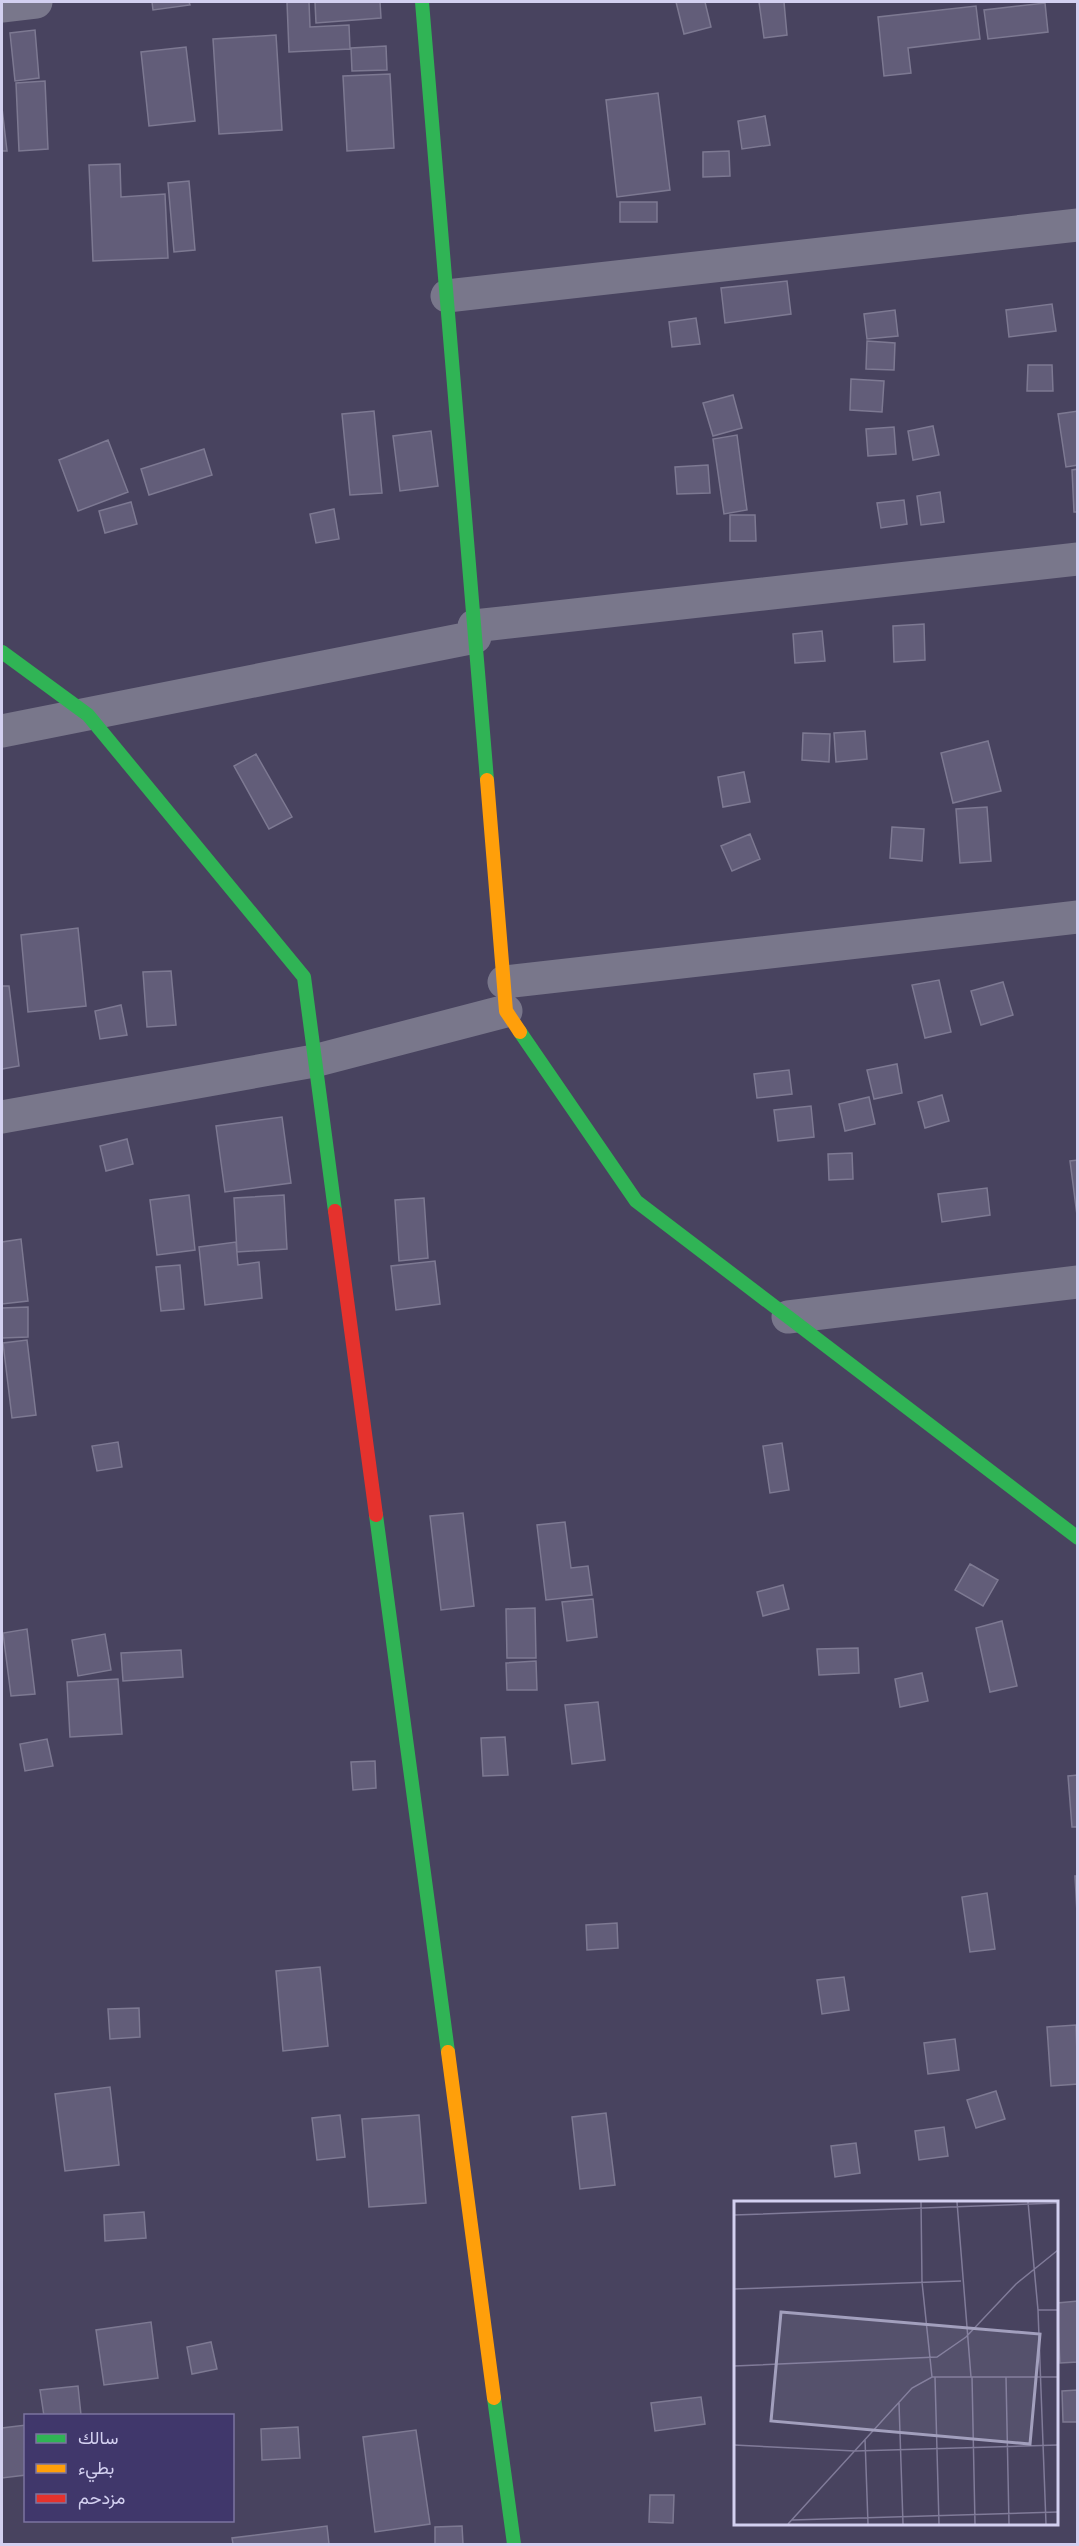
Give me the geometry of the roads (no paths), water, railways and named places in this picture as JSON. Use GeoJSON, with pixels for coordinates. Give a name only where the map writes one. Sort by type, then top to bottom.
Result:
{"type":"FeatureCollection","features":[{"type":"Feature","properties":{"kind":"street"},"geometry":{"type":"LineString","coordinates":[[2,6],[36,2]]}},
{"type":"Feature","properties":{"kind":"street"},"geometry":{"type":"LineString","coordinates":[[422,2],[505,996],[636,1201],[1077,1538]]}},
{"type":"Feature","properties":{"kind":"street"},"geometry":{"type":"LineString","coordinates":[[447,296],[1077,225]]}},
{"type":"Feature","properties":{"kind":"street"},"geometry":{"type":"LineString","coordinates":[[2,731],[88,715],[475,632],[1077,559]]}},
{"type":"Feature","properties":{"kind":"street"},"geometry":{"type":"LineString","coordinates":[[2,652],[88,715],[304,977],[514,2544]]}},
{"type":"Feature","properties":{"kind":"street"},"geometry":{"type":"LineString","coordinates":[[2,1117],[314,1061],[505,996],[1077,917]]}},
{"type":"Feature","properties":{"kind":"street"},"geometry":{"type":"LineString","coordinates":[[788,1317],[1077,1282]]}}]}
